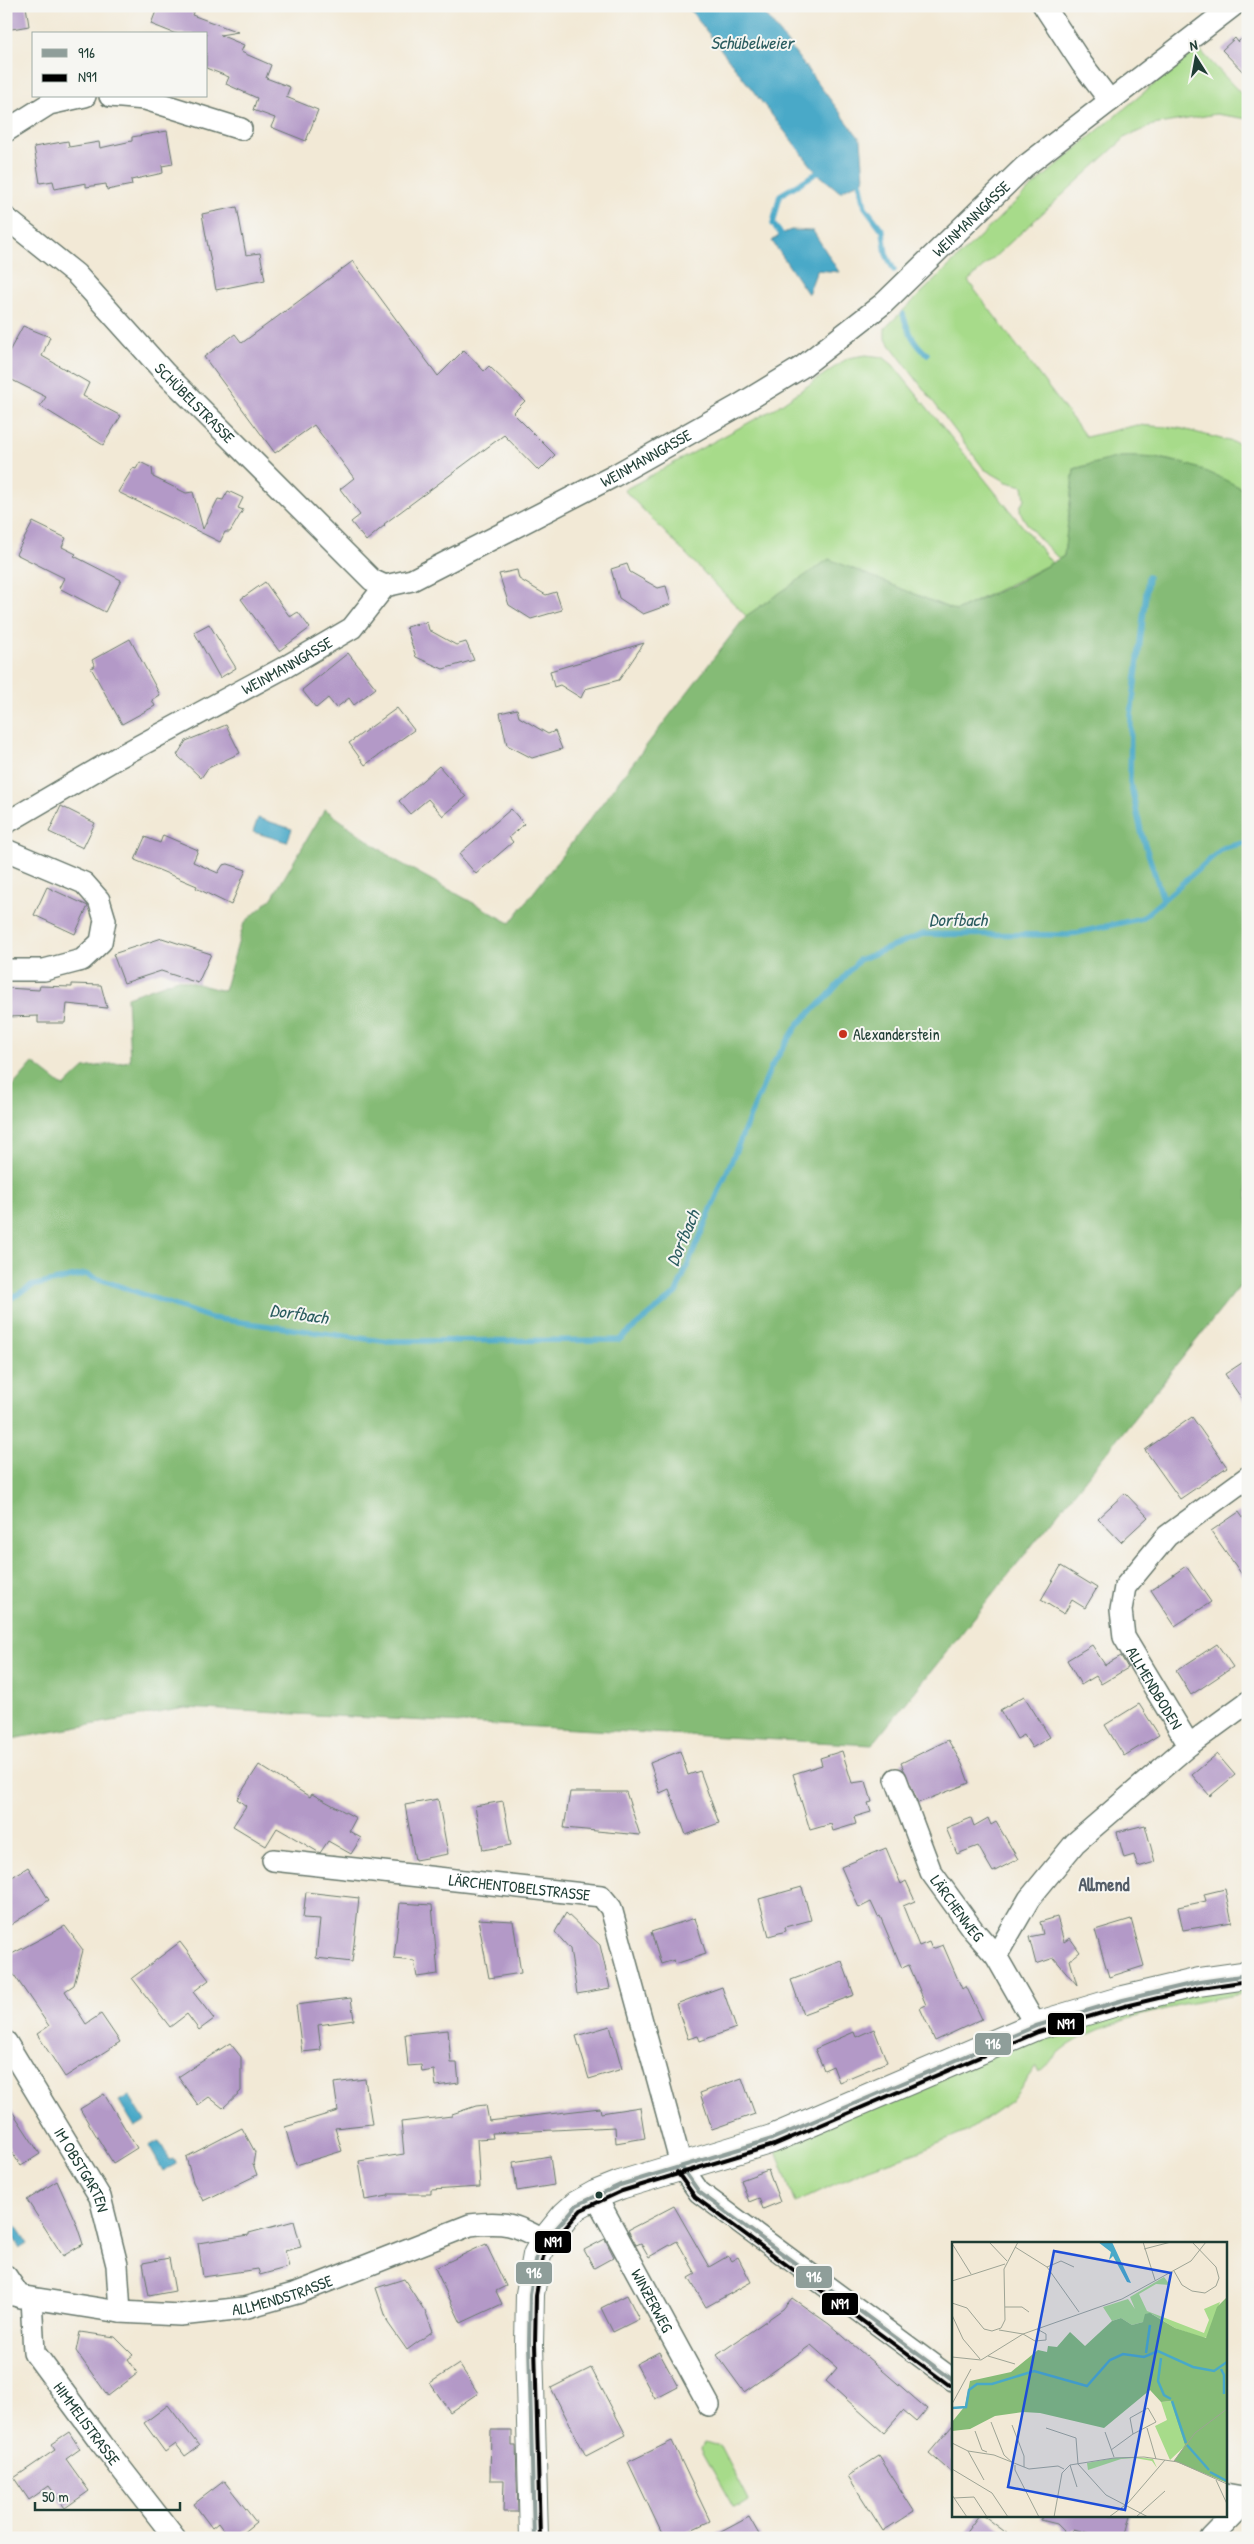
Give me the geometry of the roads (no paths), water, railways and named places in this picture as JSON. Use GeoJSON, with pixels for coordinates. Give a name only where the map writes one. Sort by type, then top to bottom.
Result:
{"type":"FeatureCollection","features":[{"type":"Feature","properties":{"kind":"street"},"geometry":{"type":"LineString","coordinates":[[1044,6],[1082,64],[1110,101]]}},
{"type":"Feature","properties":{"kind":"street","name":"WEINMANNGASSE"},"geometry":{"type":"LineString","coordinates":[[6,823],[117,758],[288,666],[352,628],[385,586],[412,580],[612,477],[738,406],[802,367],[884,303],[1024,167],[1233,6]]}},
{"type":"Feature","properties":{"kind":"street"},"geometry":{"type":"LineString","coordinates":[[6,131],[49,104],[76,98]]}},
{"type":"Feature","properties":{"kind":"street"},"geometry":{"type":"LineString","coordinates":[[145,98],[241,129]]}},
{"type":"Feature","properties":{"kind":"street","name":"SCHÜBELSTRASSE"},"geometry":{"type":"LineString","coordinates":[[6,218],[76,274],[165,373],[372,580],[385,586]]}},
{"type":"Feature","properties":{"kind":"street"},"geometry":{"type":"LineString","coordinates":[[6,850],[84,884],[99,900],[105,920],[101,942],[82,960],[44,970],[6,970]]}},
{"type":"Feature","properties":{"kind":"street","name":"ALLMENDBODEN"},"geometry":{"type":"LineString","coordinates":[[1189,1745],[1124,1637],[1121,1610],[1125,1587],[1167,1536],[1248,1477]]}},
{"type":"Feature","properties":{"kind":"street","name":"ALLMENDBODEN"},"geometry":{"type":"LineString","coordinates":[[996,1956],[1028,1899],[1075,1843],[1189,1745],[1248,1702]]}},
{"type":"Feature","properties":{"kind":"street","name":"LÄRCHENWEG"},"geometry":{"type":"LineString","coordinates":[[896,1779],[931,1872],[973,1930],[996,1956],[1036,2026]]}},
{"type":"Feature","properties":{"kind":"street","name":"LÄRCHENTOBELSTRASSE"},"geometry":{"type":"LineString","coordinates":[[273,1860],[601,1896],[611,1908],[682,2168]]}},
{"type":"Feature","properties":{"kind":"street"},"geometry":{"type":"LineString","coordinates":[[534,2538],[529,2344],[530,2294],[537,2255],[545,2241],[566,2215],[595,2195],[772,2139],[1036,2026],[1123,2000],[1199,1982],[1248,1974]]}},
{"type":"Feature","properties":{"kind":"street","name":"IM OBSTGARTEN"},"geometry":{"type":"LineString","coordinates":[[6,2042],[100,2197],[117,2265],[120,2312]]}},
{"type":"Feature","properties":{"kind":"street"},"geometry":{"type":"LineString","coordinates":[[682,2168],[699,2192],[952,2379]]}},
{"type":"Feature","properties":{"kind":"street","name":"WINZERWEG"},"geometry":{"type":"LineString","coordinates":[[595,2195],[709,2405]]}},
{"type":"Feature","properties":{"kind":"street","name":"ALLMENDSTRASSE"},"geometry":{"type":"LineString","coordinates":[[19,2297],[120,2312],[180,2315],[244,2308],[297,2293],[470,2225],[496,2222],[518,2226],[545,2241]]}},
{"type":"Feature","properties":{"kind":"street"},"geometry":{"type":"LineString","coordinates":[[6,2276],[19,2297]]}},
{"type":"Feature","properties":{"kind":"street","name":"HIMMELISTRASSE"},"geometry":{"type":"LineString","coordinates":[[19,2297],[34,2352],[175,2538]]}},
{"type":"Feature","properties":{"kind":"street"},"geometry":{"type":"LineString","coordinates":[[1226,2495],[1248,2500]]}},
{"type":"Feature","properties":{"kind":"street"},"geometry":{"type":"LineString","coordinates":[[1211,2538],[1248,2500]]}},
{"type":"Feature","properties":{"kind":"water","name":"Schübelweier"},"geometry":{"type":"Polygon","coordinates":[[[687,6],[759,6],[861,140],[864,179],[840,192],[817,173],[687,6]]]}},
{"type":"Feature","properties":{"kind":"water"},"geometry":{"type":"Polygon","coordinates":[[[791,230],[813,231],[839,272],[817,270],[808,294],[772,241],[781,234],[791,230]]]}},
{"type":"Feature","properties":{"kind":"water"},"geometry":{"type":"Polygon","coordinates":[[[258,818],[292,829],[287,842],[253,832],[258,818]]]}},
{"type":"Feature","properties":{"kind":"water"},"geometry":{"type":"Polygon","coordinates":[[[129,2095],[145,2121],[135,2127],[119,2101],[129,2095]]]}},
{"type":"Feature","properties":{"kind":"water"},"geometry":{"type":"Polygon","coordinates":[[[159,2141],[170,2160],[173,2159],[176,2164],[163,2171],[149,2146],[159,2141]]]}},
{"type":"Feature","properties":{"kind":"water"},"geometry":{"type":"Polygon","coordinates":[[[10,2217],[28,2244],[20,2248],[6,2226],[6,2219],[10,2217]]]}},
{"type":"Feature","properties":{"kind":"waterway"},"geometry":{"type":"LineString","coordinates":[[781,234],[773,224],[780,195],[817,173]]}},
{"type":"Feature","properties":{"kind":"waterway"},"geometry":{"type":"LineString","coordinates":[[860,181],[865,207],[883,231],[886,254],[894,270]]}},
{"type":"Feature","properties":{"kind":"waterway"},"geometry":{"type":"LineString","coordinates":[[903,314],[912,336],[927,354]]}},
{"type":"Feature","properties":{"kind":"waterway"},"geometry":{"type":"LineString","coordinates":[[1148,577],[1131,716],[1130,782],[1142,835],[1163,899]]}},
{"type":"Feature","properties":{"kind":"waterway","name":"Dorfbach"},"geometry":{"type":"LineString","coordinates":[[6,1301],[32,1286],[85,1274],[211,1318],[382,1341],[619,1340],[676,1293],[771,1067],[799,1023],[827,997],[859,960],[923,934],[1068,935],[1142,918],[1223,848],[1248,842]]}},
{"type":"Feature","properties":{"kind":"place","name":"Alexanderstein"},"geometry":{"type":"Point","coordinates":[843,1034]}},
{"type":"Feature","properties":{"kind":"district","name":"Allmend"},"geometry":{"type":"Point","coordinates":[1104,1885]}}]}
